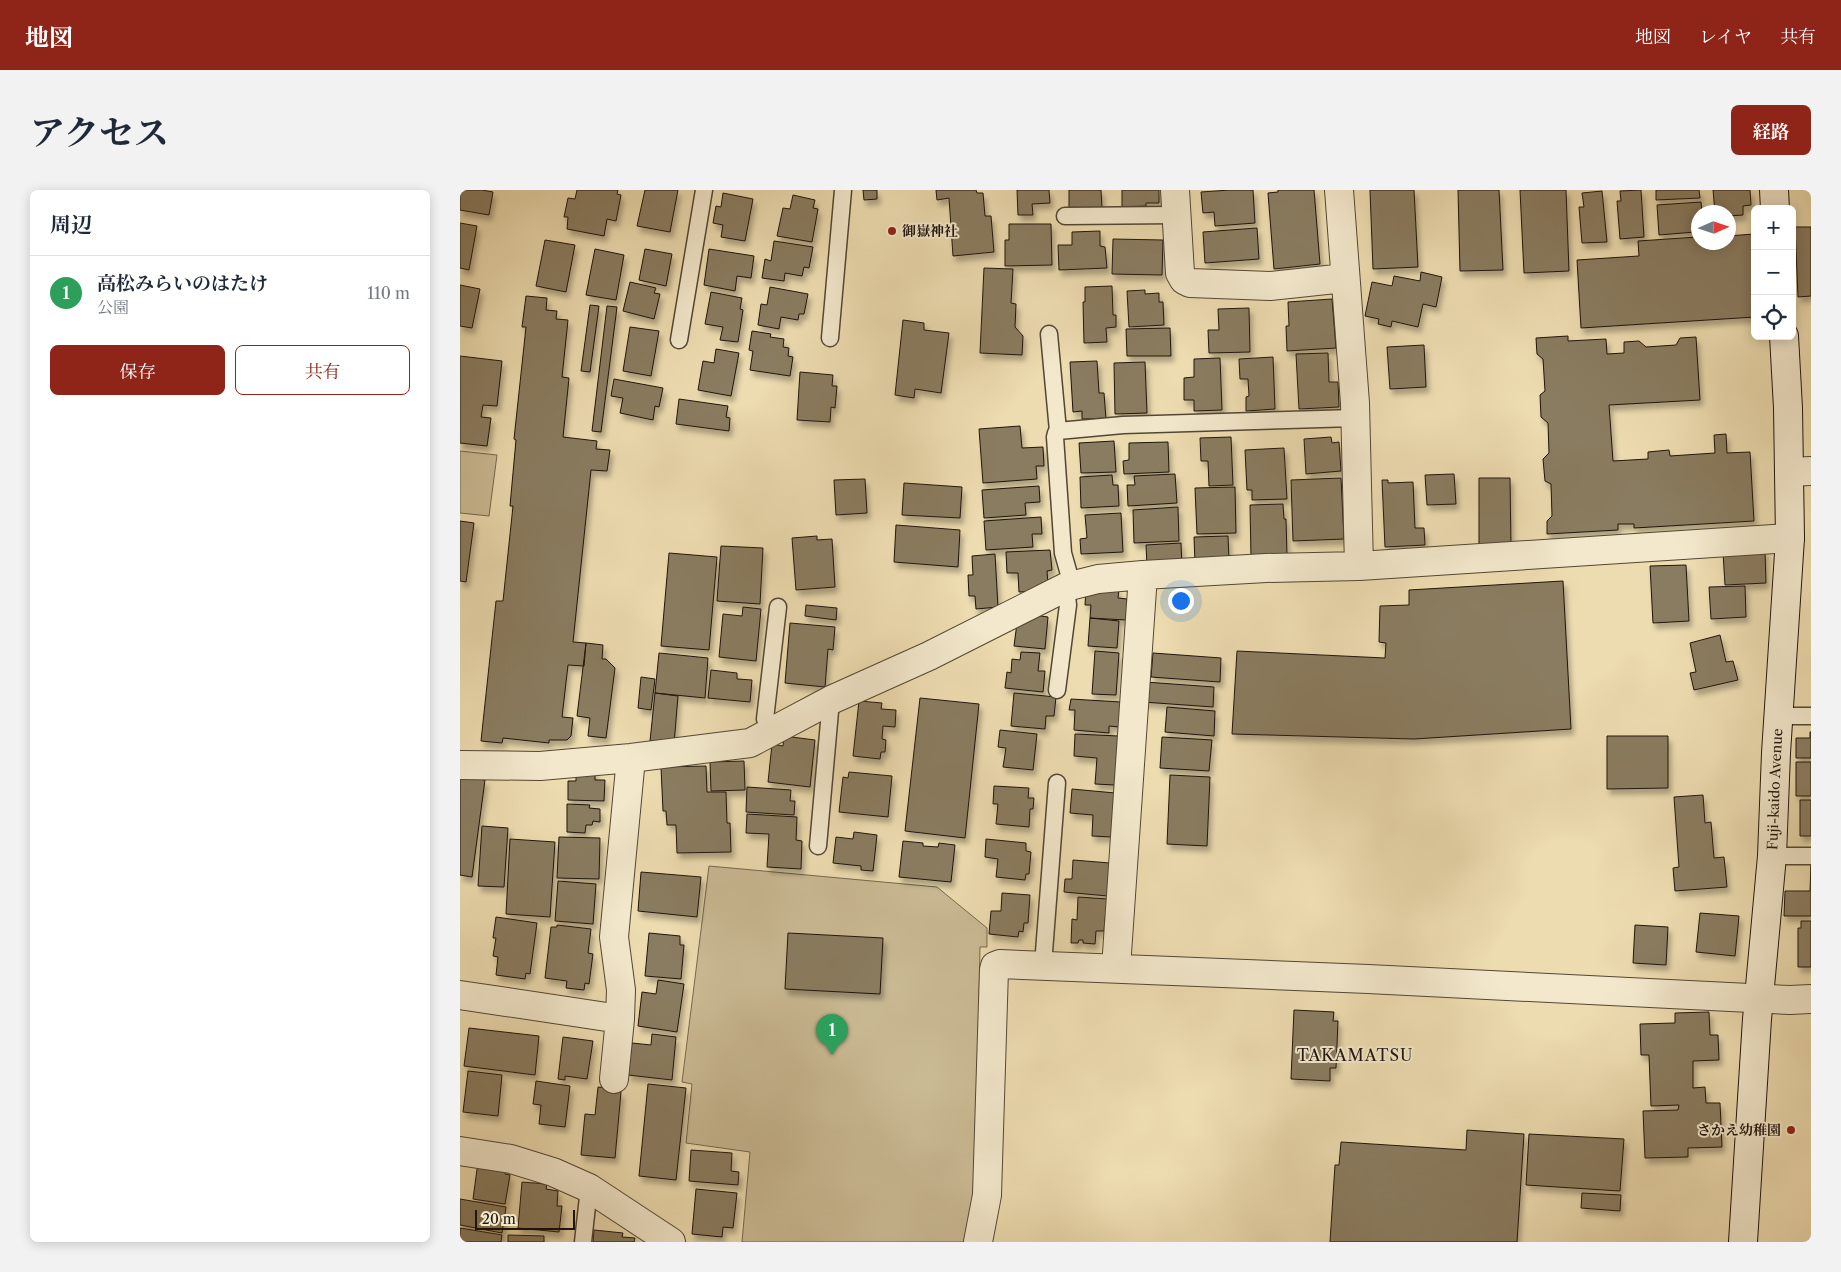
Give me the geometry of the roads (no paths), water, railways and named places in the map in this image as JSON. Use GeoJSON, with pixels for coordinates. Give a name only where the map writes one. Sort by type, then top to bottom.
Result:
{"type":"FeatureCollection","features":[{"type":"Feature","properties":{"kind":"street"},"geometry":{"type":"LineString","coordinates":[[1339,190],[1355,418],[1359,566]]}},
{"type":"Feature","properties":{"kind":"street"},"geometry":{"type":"LineString","coordinates":[[1774,190],[1775,205]]}},
{"type":"Feature","properties":{"kind":"street"},"geometry":{"type":"LineString","coordinates":[[1176,202],[1180,273],[1184,280],[1190,283],[1270,286],[1345,278]]}},
{"type":"Feature","properties":{"kind":"street","name":"Fuji-kaido Avenue"},"geometry":{"type":"LineString","coordinates":[[1743,1242],[1758,998],[1772,856],[1790,538],[1800,472],[1784,340]]}},
{"type":"Feature","properties":{"kind":"street"},"geometry":{"type":"LineString","coordinates":[[460,765],[540,766],[631,758],[750,743],[831,700],[929,656],[1069,586],[1098,579],[1143,575],[1359,566],[1790,538]]}},
{"type":"Feature","properties":{"kind":"street"},"geometry":{"type":"LineString","coordinates":[[1116,968],[1143,575]]}},
{"type":"Feature","properties":{"kind":"street"},"geometry":{"type":"LineString","coordinates":[[614,1079],[621,990],[614,937],[631,758]]}},
{"type":"Feature","properties":{"kind":"street"},"geometry":{"type":"LineString","coordinates":[[978,1242],[987,1194],[994,970],[995,966],[1000,964],[1811,999]]}},
{"type":"Feature","properties":{"kind":"street"},"geometry":{"type":"LineString","coordinates":[[460,995],[620,1019]]}},
{"type":"Feature","properties":{"kind":"street"},"geometry":{"type":"LineString","coordinates":[[460,1151],[511,1160],[553,1172],[589,1188],[671,1242]]}},
{"type":"Feature","properties":{"kind":"lane"},"geometry":{"type":"LineString","coordinates":[[679,340],[704,190]]}},
{"type":"Feature","properties":{"kind":"lane"},"geometry":{"type":"LineString","coordinates":[[830,338],[844,190]]}},
{"type":"Feature","properties":{"kind":"lane"},"geometry":{"type":"LineString","coordinates":[[1065,216],[1176,202]]}},
{"type":"Feature","properties":{"kind":"lane"},"geometry":{"type":"LineString","coordinates":[[1049,334],[1058,431],[1055,437],[1064,553],[1069,586],[1057,690]]}},
{"type":"Feature","properties":{"kind":"lane"},"geometry":{"type":"LineString","coordinates":[[1058,431],[1123,425],[1355,418]]}},
{"type":"Feature","properties":{"kind":"lane"},"geometry":{"type":"LineString","coordinates":[[771,732],[765,719],[778,607]]}},
{"type":"Feature","properties":{"kind":"lane"},"geometry":{"type":"LineString","coordinates":[[818,846],[831,700]]}},
{"type":"Feature","properties":{"kind":"lane"},"geometry":{"type":"LineString","coordinates":[[1779,716],[1811,716]]}},
{"type":"Feature","properties":{"kind":"lane"},"geometry":{"type":"LineString","coordinates":[[1043,965],[1056,783]]}},
{"type":"Feature","properties":{"kind":"lane"},"geometry":{"type":"LineString","coordinates":[[1772,856],[1811,856]]}},
{"type":"Feature","properties":{"kind":"lane"},"geometry":{"type":"LineString","coordinates":[[583,1242],[589,1188]]}},
{"type":"Feature","properties":{"kind":"place","name":"御嶽神社"},"geometry":{"type":"Point","coordinates":[892,231]}},
{"type":"Feature","properties":{"kind":"place","name":"高松みらいのはたけ"},"geometry":{"type":"Point","coordinates":[832,1055]}},
{"type":"Feature","properties":{"kind":"place","name":"さかえ幼稚園"},"geometry":{"type":"Point","coordinates":[1791,1130]}},
{"type":"Feature","properties":{"kind":"district","name":"TAKAMATSU"},"geometry":{"type":"Point","coordinates":[1355,1055]}}]}
